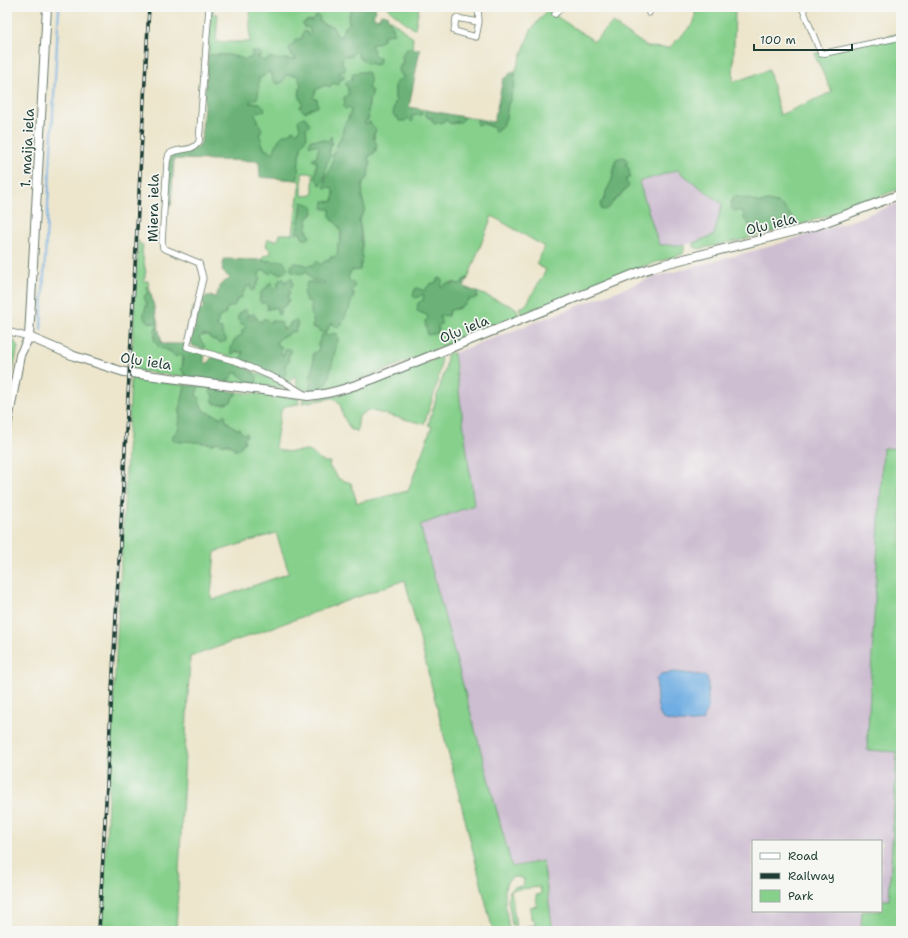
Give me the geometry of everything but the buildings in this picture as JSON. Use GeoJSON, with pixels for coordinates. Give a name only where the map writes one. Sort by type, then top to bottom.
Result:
{"type":"FeatureCollection","features":[{"type":"Feature","properties":{"kind":"street","name":"1. maija iela"},"geometry":{"type":"LineString","coordinates":[[28,337],[48,7]]}},
{"type":"Feature","properties":{"kind":"street","name":"Miera iela"},"geometry":{"type":"LineString","coordinates":[[209,7],[199,142],[196,146],[190,149],[175,150],[169,154],[166,169],[162,242],[164,248],[199,262],[203,278],[187,347],[238,362],[284,382],[308,396]]}},
{"type":"Feature","properties":{"kind":"street"},"geometry":{"type":"LineString","coordinates":[[478,7],[479,22],[476,37],[454,31],[456,18],[479,22]]}},
{"type":"Feature","properties":{"kind":"street"},"geometry":{"type":"LineString","coordinates":[[555,14],[562,7]]}},
{"type":"Feature","properties":{"kind":"street"},"geometry":{"type":"LineString","coordinates":[[802,7],[820,54],[901,36]]}},
{"type":"Feature","properties":{"kind":"street","name":"Oļu iela"},"geometry":{"type":"LineString","coordinates":[[28,337],[74,356],[124,372],[308,396],[322,395],[373,379],[642,271],[664,264],[815,226],[901,194]]}},
{"type":"Feature","properties":{"kind":"street"},"geometry":{"type":"LineString","coordinates":[[7,331],[28,337],[20,355],[7,426]]}},
{"type":"Feature","properties":{"kind":"shaded area"},"geometry":{"type":"Polygon","coordinates":[[[677,170],[722,204],[714,235],[684,245],[659,245],[639,182],[677,170]]]}},
{"type":"Feature","properties":{"kind":"shaded area"},"geometry":{"type":"Polygon","coordinates":[[[901,202],[901,449],[883,448],[868,750],[897,752],[889,900],[882,900],[882,840],[752,840],[752,912],[862,912],[861,931],[553,931],[543,861],[512,867],[420,525],[474,505],[454,353],[651,278],[771,246],[848,222],[901,202]]]}},
{"type":"Feature","properties":{"kind":"green space"},"geometry":{"type":"Polygon","coordinates":[[[211,7],[213,7],[213,14],[218,14],[216,42],[250,42],[251,7],[349,7],[351,11],[349,14],[349,24],[343,30],[340,37],[337,36],[332,26],[323,24],[319,19],[312,21],[307,27],[311,33],[309,35],[306,33],[303,35],[302,38],[296,40],[289,48],[292,56],[297,59],[264,61],[258,59],[258,56],[245,60],[231,55],[208,55],[211,7]]]}},
{"type":"Feature","properties":{"kind":"green space"},"geometry":{"type":"Polygon","coordinates":[[[349,7],[375,7],[376,11],[373,16],[377,19],[381,14],[387,15],[394,33],[390,35],[387,34],[383,37],[382,41],[371,45],[374,50],[373,53],[380,59],[379,63],[376,65],[367,63],[358,57],[358,53],[355,51],[351,56],[344,56],[342,58],[342,63],[345,69],[344,72],[341,71],[339,73],[345,76],[344,79],[339,79],[340,81],[338,85],[333,83],[330,87],[326,85],[315,91],[315,95],[312,98],[317,99],[318,107],[312,108],[305,112],[300,108],[303,104],[299,95],[301,84],[299,77],[296,75],[286,75],[283,82],[278,84],[273,81],[272,75],[268,72],[263,77],[259,78],[258,96],[250,101],[250,103],[260,103],[265,108],[264,111],[256,112],[255,115],[262,129],[259,135],[262,140],[261,142],[265,150],[270,150],[270,153],[273,153],[282,136],[293,130],[297,133],[298,132],[300,128],[298,121],[301,118],[305,117],[309,123],[309,126],[306,128],[307,137],[301,146],[298,177],[296,180],[260,177],[259,161],[174,159],[171,206],[167,204],[168,164],[171,156],[195,149],[201,143],[208,55],[231,55],[245,60],[252,57],[252,51],[255,53],[257,51],[261,53],[261,56],[258,56],[258,58],[264,61],[271,57],[277,59],[295,60],[297,58],[292,56],[289,48],[296,40],[302,38],[303,32],[306,31],[309,35],[311,33],[309,28],[304,28],[303,23],[309,20],[312,21],[316,16],[319,16],[319,21],[323,24],[332,26],[337,36],[340,37],[344,28],[349,24],[348,18],[351,11],[349,7]]]}},
{"type":"Feature","properties":{"kind":"green space"},"geometry":{"type":"Polygon","coordinates":[[[386,7],[419,7],[415,28],[414,29],[386,7]]]}},
{"type":"Feature","properties":{"kind":"green space"},"geometry":{"type":"Polygon","coordinates":[[[696,7],[738,7],[735,10],[733,82],[769,70],[780,115],[832,92],[814,54],[901,33],[901,188],[843,211],[796,226],[796,222],[780,204],[768,201],[760,203],[748,199],[742,211],[752,229],[764,234],[700,249],[693,247],[693,243],[714,235],[722,204],[677,170],[639,182],[659,245],[684,245],[683,254],[635,269],[522,314],[519,308],[526,305],[546,270],[536,264],[545,247],[492,216],[468,278],[463,280],[463,283],[459,285],[454,282],[441,287],[438,280],[437,282],[430,284],[424,291],[417,288],[420,295],[424,294],[423,300],[420,302],[421,313],[427,315],[428,318],[425,321],[428,331],[439,330],[438,326],[441,324],[440,315],[450,313],[450,309],[458,309],[469,299],[477,297],[477,292],[516,308],[519,315],[379,372],[348,383],[316,390],[317,388],[327,384],[338,338],[324,337],[320,341],[318,345],[319,348],[313,358],[314,368],[310,377],[311,390],[303,390],[296,386],[295,376],[291,379],[290,383],[283,379],[285,365],[289,361],[288,357],[291,352],[284,353],[283,356],[276,342],[290,332],[296,331],[293,322],[290,323],[288,328],[283,329],[277,321],[270,323],[266,319],[263,319],[261,323],[259,322],[260,321],[251,317],[253,319],[252,321],[241,314],[238,316],[246,326],[242,335],[234,341],[234,352],[243,352],[239,360],[203,349],[199,338],[200,336],[207,335],[220,343],[224,337],[216,325],[218,318],[225,314],[227,308],[234,306],[245,289],[251,285],[251,287],[256,285],[260,279],[259,274],[262,270],[273,271],[280,274],[286,271],[279,260],[275,262],[262,260],[263,256],[270,254],[271,250],[266,246],[268,239],[276,241],[280,236],[279,234],[293,234],[300,181],[296,180],[298,177],[299,155],[306,139],[306,128],[309,123],[300,128],[297,133],[281,138],[273,153],[265,150],[259,135],[261,133],[260,127],[255,112],[259,112],[260,103],[250,103],[250,100],[257,98],[259,78],[268,72],[273,75],[272,78],[285,75],[296,75],[299,77],[301,82],[301,99],[307,110],[310,109],[314,99],[312,97],[317,90],[326,85],[330,87],[341,78],[339,73],[344,56],[348,56],[355,51],[369,63],[379,63],[380,59],[374,54],[371,45],[378,43],[394,28],[388,21],[387,17],[413,38],[412,48],[406,50],[402,59],[403,62],[400,66],[400,73],[403,75],[403,78],[395,83],[396,100],[394,109],[395,113],[400,119],[403,121],[411,118],[411,116],[422,113],[420,109],[426,110],[425,113],[428,118],[433,120],[435,124],[446,120],[453,124],[464,119],[464,117],[478,119],[477,121],[491,127],[498,128],[504,123],[514,85],[515,72],[531,30],[547,10],[594,41],[612,23],[648,47],[669,48],[694,23],[696,7]],[[367,72],[355,73],[347,86],[349,95],[346,96],[346,103],[351,110],[340,140],[337,144],[326,181],[334,192],[333,202],[325,201],[323,207],[330,208],[332,220],[337,223],[339,227],[341,236],[338,254],[329,261],[325,261],[320,265],[307,266],[294,263],[292,264],[293,272],[299,273],[306,271],[312,280],[320,280],[325,283],[310,282],[304,294],[312,302],[312,316],[316,329],[342,321],[354,295],[348,278],[351,271],[360,270],[361,264],[362,238],[359,220],[364,210],[362,197],[363,181],[368,178],[368,157],[375,152],[376,149],[374,134],[376,130],[368,124],[364,124],[368,113],[369,103],[367,72]],[[330,138],[329,141],[311,140],[319,147],[316,161],[316,171],[320,185],[325,179],[325,169],[332,142],[330,138]],[[617,159],[615,161],[616,165],[613,170],[612,180],[606,192],[606,198],[601,203],[601,209],[607,209],[612,201],[619,197],[626,188],[626,180],[628,178],[627,165],[617,159]],[[302,173],[302,196],[313,195],[313,173],[302,173]],[[308,204],[301,205],[299,232],[302,236],[308,234],[306,228],[308,223],[307,219],[314,211],[308,204]],[[290,279],[286,281],[286,284],[277,284],[278,287],[276,289],[269,283],[268,287],[260,294],[260,301],[265,303],[270,309],[276,307],[277,312],[285,303],[293,280],[290,279]]]}},
{"type":"Feature","properties":{"kind":"green space"},"geometry":{"type":"Polygon","coordinates":[[[410,47],[420,49],[409,107],[420,109],[422,113],[421,115],[411,116],[413,119],[412,122],[408,118],[405,121],[399,121],[398,118],[393,115],[396,100],[395,83],[403,78],[403,75],[400,74],[399,69],[403,62],[402,55],[410,47]]]}},
{"type":"Feature","properties":{"kind":"green space"},"geometry":{"type":"Polygon","coordinates":[[[513,71],[515,72],[514,87],[502,127],[498,128],[498,131],[496,132],[494,131],[495,128],[484,123],[477,125],[476,123],[478,119],[494,122],[503,79],[513,71]]]}},
{"type":"Feature","properties":{"kind":"green space"},"geometry":{"type":"Polygon","coordinates":[[[367,72],[370,76],[368,88],[371,90],[372,94],[369,99],[368,120],[364,122],[365,124],[370,122],[376,130],[373,136],[375,137],[374,139],[377,144],[375,152],[368,157],[371,165],[369,168],[368,178],[363,182],[362,189],[365,209],[359,220],[362,258],[360,270],[351,271],[348,278],[355,287],[353,288],[352,292],[354,295],[349,310],[342,321],[342,324],[337,327],[332,323],[325,333],[320,332],[316,327],[312,328],[314,323],[311,310],[312,302],[306,301],[304,294],[307,282],[325,283],[310,279],[306,271],[303,274],[292,272],[291,265],[294,263],[304,264],[307,266],[314,265],[317,260],[320,265],[325,261],[329,261],[330,257],[335,257],[337,254],[338,245],[341,240],[341,232],[330,216],[330,209],[323,209],[324,201],[333,202],[334,192],[331,187],[325,188],[324,186],[333,161],[332,156],[340,140],[351,110],[349,107],[345,109],[343,105],[345,103],[344,97],[349,94],[345,84],[347,81],[351,80],[353,73],[367,72]]]}},
{"type":"Feature","properties":{"kind":"green space"},"geometry":{"type":"Polygon","coordinates":[[[426,110],[464,117],[464,119],[461,122],[450,124],[446,120],[441,123],[439,122],[434,124],[432,122],[433,119],[426,116],[426,110]]]}},
{"type":"Feature","properties":{"kind":"green space"},"geometry":{"type":"Polygon","coordinates":[[[331,136],[330,157],[328,159],[329,161],[326,163],[326,174],[321,185],[315,178],[317,161],[312,160],[314,157],[316,158],[319,147],[317,145],[310,146],[309,144],[311,140],[322,140],[328,142],[331,136]]]}},
{"type":"Feature","properties":{"kind":"green space"},"geometry":{"type":"Polygon","coordinates":[[[622,157],[628,161],[626,164],[629,169],[630,176],[626,182],[629,186],[607,209],[601,209],[601,203],[605,198],[606,192],[612,180],[616,159],[622,157]]]}},
{"type":"Feature","properties":{"kind":"green space"},"geometry":{"type":"Polygon","coordinates":[[[734,196],[760,203],[768,201],[780,204],[796,222],[796,226],[767,233],[756,232],[744,219],[742,211],[735,211],[731,208],[731,202],[734,196]]]}},
{"type":"Feature","properties":{"kind":"green space"},"geometry":{"type":"Polygon","coordinates":[[[303,202],[312,205],[313,207],[312,213],[307,219],[308,224],[306,228],[310,237],[308,239],[303,239],[300,232],[296,234],[302,207],[301,203],[303,202]]]}},
{"type":"Feature","properties":{"kind":"green space"},"geometry":{"type":"Polygon","coordinates":[[[138,240],[143,246],[142,252],[146,273],[144,281],[148,281],[149,286],[147,286],[148,292],[145,298],[147,303],[144,313],[149,322],[158,324],[154,339],[168,351],[181,354],[183,356],[182,371],[187,377],[131,370],[138,240]]]}},
{"type":"Feature","properties":{"kind":"green space"},"geometry":{"type":"Polygon","coordinates":[[[224,259],[271,260],[275,262],[279,260],[284,262],[288,268],[282,273],[273,271],[269,274],[265,270],[262,270],[259,274],[260,279],[254,290],[251,291],[251,285],[247,287],[244,292],[242,292],[242,297],[237,299],[234,306],[227,308],[225,314],[218,318],[218,323],[216,325],[218,328],[222,329],[222,334],[226,338],[226,341],[219,343],[204,334],[199,338],[205,346],[203,349],[193,346],[191,342],[199,310],[204,306],[204,298],[206,296],[216,297],[220,289],[220,285],[230,278],[222,271],[224,259]]]}},
{"type":"Feature","properties":{"kind":"green space"},"geometry":{"type":"Polygon","coordinates":[[[292,278],[293,285],[289,290],[290,293],[287,297],[289,300],[285,306],[281,308],[280,314],[278,315],[276,307],[267,310],[268,306],[264,302],[262,304],[259,300],[261,296],[260,294],[264,289],[266,289],[269,283],[272,283],[272,286],[276,289],[278,287],[277,284],[279,283],[279,280],[284,279],[286,284],[286,281],[292,278]]]}},
{"type":"Feature","properties":{"kind":"green space"},"geometry":{"type":"Polygon","coordinates":[[[440,278],[443,282],[440,285],[441,287],[448,283],[463,283],[462,281],[468,278],[464,287],[477,292],[477,297],[469,299],[456,309],[450,310],[448,316],[440,315],[441,324],[438,326],[438,332],[427,335],[425,321],[428,318],[427,315],[417,311],[418,303],[423,300],[424,294],[416,298],[413,296],[415,289],[417,288],[424,291],[430,284],[437,282],[437,279],[440,278]]]}},
{"type":"Feature","properties":{"kind":"green space"},"geometry":{"type":"Polygon","coordinates":[[[147,286],[149,286],[158,324],[149,322],[144,318],[147,304],[144,297],[148,292],[146,290],[147,286]]]}},
{"type":"Feature","properties":{"kind":"green space"},"geometry":{"type":"Polygon","coordinates":[[[194,305],[185,347],[205,355],[204,362],[207,364],[212,357],[243,366],[257,377],[256,384],[246,382],[237,372],[232,374],[227,382],[187,377],[181,369],[183,365],[183,356],[181,354],[176,357],[168,350],[158,346],[154,339],[156,334],[154,332],[158,326],[162,344],[185,344],[194,305]]]}},
{"type":"Feature","properties":{"kind":"green space"},"geometry":{"type":"Polygon","coordinates":[[[242,310],[246,310],[248,315],[246,317],[252,321],[253,318],[249,317],[249,315],[254,314],[256,316],[255,318],[257,318],[261,323],[263,319],[266,319],[270,323],[271,321],[281,322],[283,329],[288,328],[291,322],[296,321],[298,324],[295,332],[290,332],[287,336],[283,336],[276,342],[277,345],[282,347],[280,352],[283,356],[286,348],[290,349],[291,351],[288,357],[289,361],[285,365],[287,371],[283,379],[239,360],[243,352],[235,351],[231,354],[233,343],[242,335],[242,330],[246,327],[243,324],[240,325],[241,321],[237,318],[242,310]]]}},
{"type":"Feature","properties":{"kind":"green space"},"geometry":{"type":"Polygon","coordinates":[[[337,333],[338,340],[327,384],[316,390],[311,390],[310,379],[313,371],[313,353],[318,351],[318,344],[322,335],[326,334],[328,336],[337,333]]]}},
{"type":"Feature","properties":{"kind":"green space"},"geometry":{"type":"Polygon","coordinates":[[[7,338],[14,340],[18,347],[7,400],[7,338]]]}},
{"type":"Feature","properties":{"kind":"green space"},"geometry":{"type":"Polygon","coordinates":[[[454,353],[474,505],[420,525],[512,867],[543,861],[553,931],[527,931],[527,926],[535,925],[534,919],[531,919],[530,907],[537,906],[536,895],[541,894],[540,887],[511,890],[516,927],[512,925],[508,899],[509,891],[513,887],[523,886],[524,879],[514,877],[509,880],[506,885],[505,893],[509,931],[493,931],[405,580],[190,657],[176,931],[101,931],[131,378],[185,385],[180,410],[179,428],[172,438],[180,442],[188,441],[212,444],[218,442],[234,447],[235,450],[238,450],[241,447],[243,442],[243,434],[222,417],[205,412],[195,396],[199,386],[211,388],[213,397],[221,403],[230,400],[234,395],[236,395],[237,392],[298,398],[299,404],[285,406],[281,411],[275,447],[286,452],[308,451],[313,453],[322,461],[330,462],[329,466],[339,479],[351,483],[357,503],[408,491],[432,426],[428,425],[445,370],[447,354],[454,353]],[[276,533],[215,552],[211,596],[212,599],[216,599],[289,573],[276,533]]]}},
{"type":"Feature","properties":{"kind":"green space"},"geometry":{"type":"Polygon","coordinates":[[[440,357],[441,362],[438,379],[424,424],[368,410],[359,416],[357,432],[355,430],[351,430],[344,418],[340,404],[333,398],[302,403],[303,399],[321,398],[356,390],[390,378],[440,357]]]}},
{"type":"Feature","properties":{"kind":"green space"},"geometry":{"type":"Polygon","coordinates":[[[250,370],[282,384],[282,388],[227,382],[235,372],[238,374],[250,370]]]}},
{"type":"Feature","properties":{"kind":"green space"},"geometry":{"type":"Polygon","coordinates":[[[185,385],[199,386],[195,396],[197,395],[200,398],[200,403],[205,412],[221,418],[224,414],[226,416],[225,419],[229,424],[236,429],[239,429],[243,434],[247,433],[247,436],[244,439],[245,442],[239,448],[234,450],[234,447],[225,443],[223,445],[218,442],[212,444],[188,441],[180,442],[175,441],[172,438],[179,428],[180,410],[185,385]]]}},
{"type":"Feature","properties":{"kind":"green space"},"geometry":{"type":"Polygon","coordinates":[[[211,388],[237,392],[231,402],[225,404],[215,404],[212,400],[213,396],[210,393],[211,388]]]}},
{"type":"Feature","properties":{"kind":"green space"},"geometry":{"type":"Polygon","coordinates":[[[883,448],[901,449],[901,931],[861,931],[862,912],[882,912],[882,900],[889,900],[897,752],[867,750],[883,448]]]}},
{"type":"Feature","properties":{"kind":"water"},"geometry":{"type":"Polygon","coordinates":[[[676,672],[705,676],[707,678],[708,708],[703,721],[675,722],[665,720],[660,715],[657,698],[657,678],[661,674],[676,672]]]}},
{"type":"Feature","properties":{"kind":"waterway"},"geometry":{"type":"LineString","coordinates":[[41,330],[59,7]]}},
{"type":"Feature","properties":{"kind":"railway"},"geometry":{"type":"LineString","coordinates":[[99,931],[149,7]]}}]}
